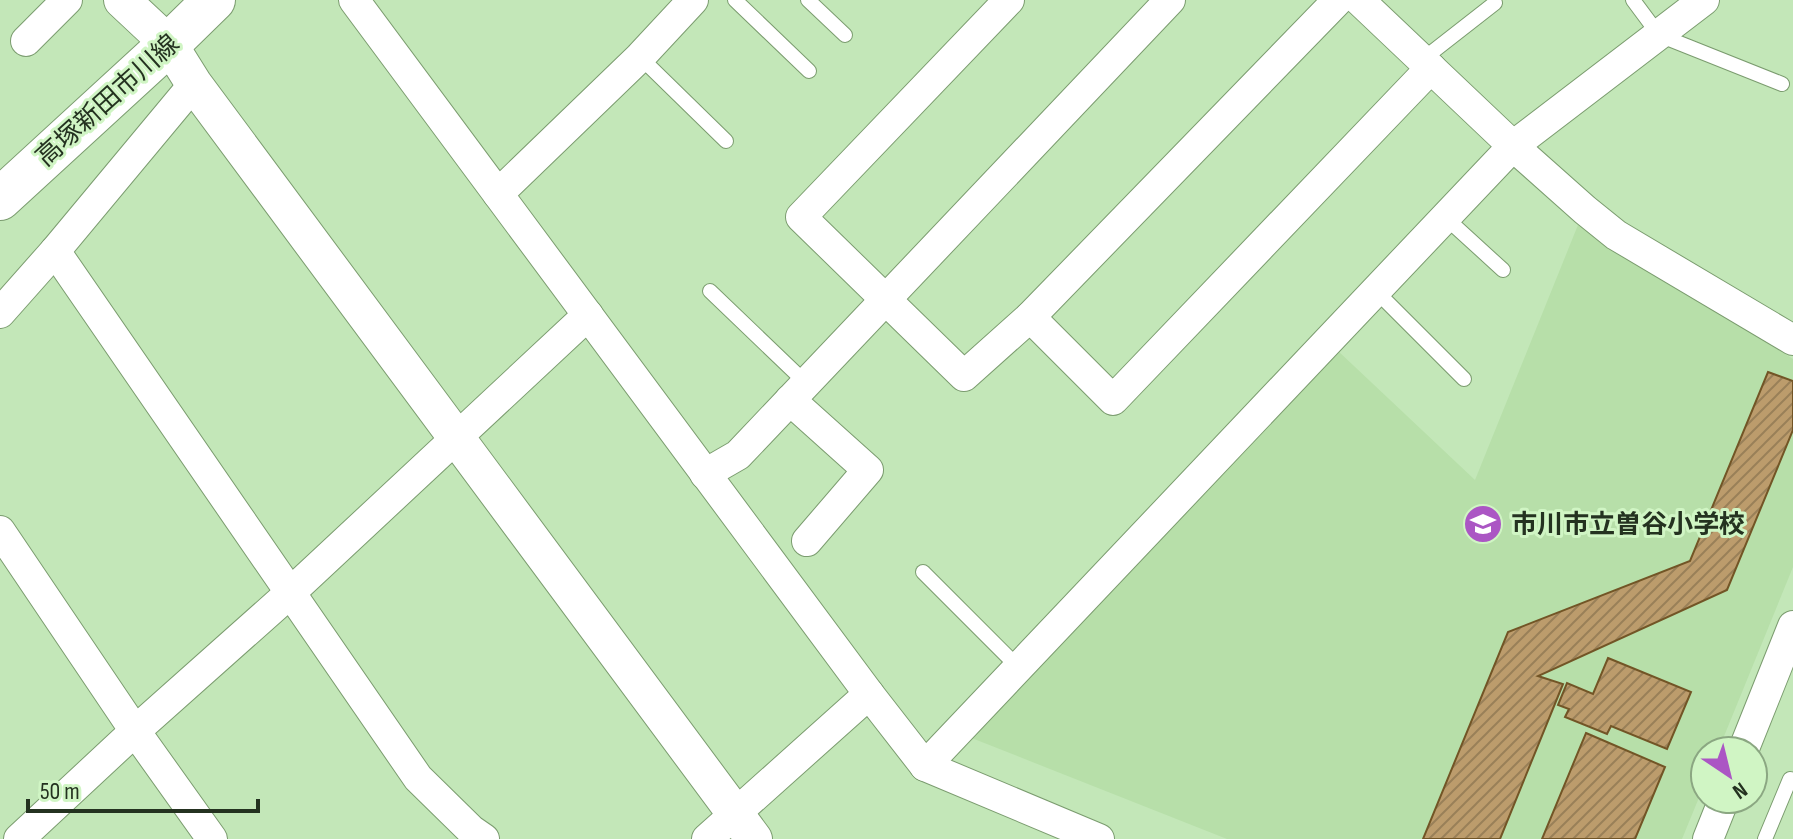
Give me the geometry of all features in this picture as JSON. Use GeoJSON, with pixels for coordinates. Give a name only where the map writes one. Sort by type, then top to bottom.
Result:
{"type":"FeatureCollection","features":[{"type":"Feature","properties":{"kind":"main road","name":"高塚新田市川線"},"geometry":{"type":"LineString","coordinates":[[6,180],[169,44],[214,0]]}},
{"type":"Feature","properties":{"kind":"street"},"geometry":{"type":"LineString","coordinates":[[26,41],[67,0]]}},
{"type":"Feature","properties":{"kind":"street"},"geometry":{"type":"LineString","coordinates":[[122,0],[169,44],[194,84],[745,827]]}},
{"type":"Feature","properties":{"kind":"street"},"geometry":{"type":"LineString","coordinates":[[354,0],[925,766],[1099,839]]}},
{"type":"Feature","properties":{"kind":"street"},"geometry":{"type":"LineString","coordinates":[[498,194],[640,57],[693,0]]}},
{"type":"Feature","properties":{"kind":"street"},"geometry":{"type":"LineString","coordinates":[[1009,0],[801,217],[964,376],[1030,317],[1338,0]]}},
{"type":"Feature","properties":{"kind":"street"},"geometry":{"type":"LineString","coordinates":[[705,474],[738,455],[1170,0]]}},
{"type":"Feature","properties":{"kind":"street"},"geometry":{"type":"LineString","coordinates":[[1359,0],[1513,146],[1616,235],[1793,340]]}},
{"type":"Feature","properties":{"kind":"street"},"geometry":{"type":"LineString","coordinates":[[925,766],[1513,146],[1704,0]]}},
{"type":"Feature","properties":{"kind":"street"},"geometry":{"type":"LineString","coordinates":[[1030,317],[1113,400],[1426,64]]}},
{"type":"Feature","properties":{"kind":"street"},"geometry":{"type":"LineString","coordinates":[[0,313],[194,84]]}},
{"type":"Feature","properties":{"kind":"street"},"geometry":{"type":"LineString","coordinates":[[55,251],[418,778],[484,839]]}},
{"type":"Feature","properties":{"kind":"street"},"geometry":{"type":"LineString","coordinates":[[19,839],[290,593],[588,315]]}},
{"type":"Feature","properties":{"kind":"street"},"geometry":{"type":"LineString","coordinates":[[798,391],[868,470],[807,541]]}},
{"type":"Feature","properties":{"kind":"street"},"geometry":{"type":"LineString","coordinates":[[0,531],[212,839]]}},
{"type":"Feature","properties":{"kind":"street"},"geometry":{"type":"LineString","coordinates":[[1750,735],[1790,643]]}},
{"type":"Feature","properties":{"kind":"street"},"geometry":{"type":"LineString","coordinates":[[707,839],[745,827],[869,694]]}},
{"type":"Feature","properties":{"kind":"street"},"geometry":{"type":"LineString","coordinates":[[1708,839],[1718,815]]}},
{"type":"Feature","properties":{"kind":"lane"},"geometry":{"type":"LineString","coordinates":[[735,0],[809,71]]}},
{"type":"Feature","properties":{"kind":"lane"},"geometry":{"type":"LineString","coordinates":[[808,0],[845,35]]}},
{"type":"Feature","properties":{"kind":"lane"},"geometry":{"type":"LineString","coordinates":[[1633,0],[1659,35],[1782,84]]}},
{"type":"Feature","properties":{"kind":"lane"},"geometry":{"type":"LineString","coordinates":[[1426,64],[1495,3]]}},
{"type":"Feature","properties":{"kind":"lane"},"geometry":{"type":"LineString","coordinates":[[640,57],[726,141]]}},
{"type":"Feature","properties":{"kind":"lane"},"geometry":{"type":"LineString","coordinates":[[1446,218],[1503,270]]}},
{"type":"Feature","properties":{"kind":"lane"},"geometry":{"type":"LineString","coordinates":[[710,291],[798,391]]}},
{"type":"Feature","properties":{"kind":"lane"},"geometry":{"type":"LineString","coordinates":[[1376,291],[1464,379]]}},
{"type":"Feature","properties":{"kind":"lane"},"geometry":{"type":"LineString","coordinates":[[923,572],[1020,669]]}},
{"type":"Feature","properties":{"kind":"lane"},"geometry":{"type":"LineString","coordinates":[[1765,839],[1790,779],[1793,780]]}},
{"type":"Feature","properties":{"kind":"shaded area","name":"市川市立曽谷小学校"},"geometry":{"type":"Polygon","coordinates":[[[1580,220],[1793,359],[1793,567],[1725,735],[1689,735],[1689,815],[1692,815],[1682,839],[1227,839],[969,737],[1337,350],[1475,480],[1580,220]]]}},
{"type":"Feature","properties":{"kind":"building"},"geometry":{"type":"Polygon","coordinates":[[[1768,372],[1793,381],[1793,430],[1727,590],[1538,676],[1563,684],[1500,839],[1423,839],[1508,632],[1690,561],[1768,372]]]}},
{"type":"Feature","properties":{"kind":"building"},"geometry":{"type":"Polygon","coordinates":[[[1608,658],[1691,692],[1667,749],[1611,726],[1607,734],[1565,717],[1569,709],[1558,705],[1567,683],[1593,694],[1608,658]]]}},
{"type":"Feature","properties":{"kind":"building"},"geometry":{"type":"Polygon","coordinates":[[[1586,733],[1665,767],[1635,839],[1542,839],[1586,733]]]}},
{"type":"Feature","properties":{"kind":"place","name":"市川市立曽谷小学校"},"geometry":{"type":"Point","coordinates":[1483,524]}}]}
